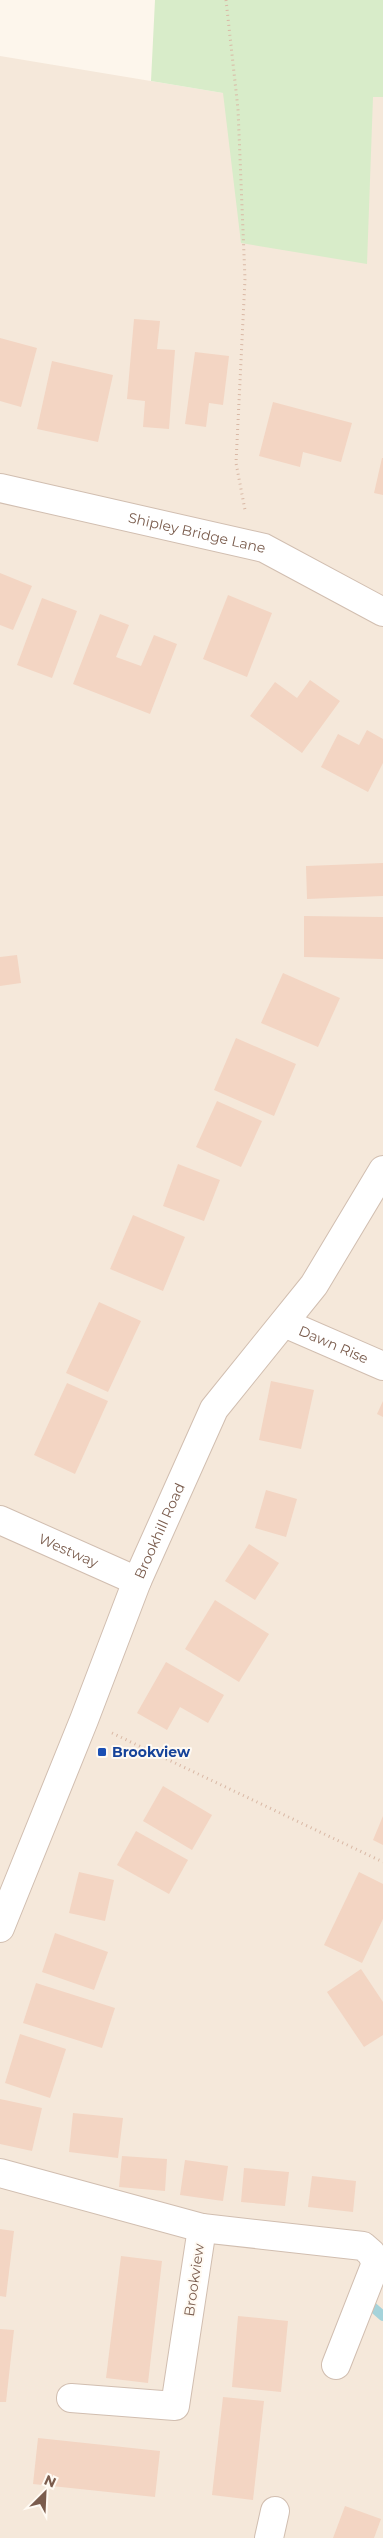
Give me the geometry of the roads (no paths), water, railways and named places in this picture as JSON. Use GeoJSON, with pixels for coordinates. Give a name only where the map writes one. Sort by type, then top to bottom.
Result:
{"type":"FeatureCollection","features":[{"type":"Feature","properties":{"kind":"street","name":"Shipley Bridge Lane"},"geometry":{"type":"LineString","coordinates":[[0,488],[264,548],[383,612]]}},
{"type":"Feature","properties":{"kind":"street","name":"Brookhill Road"},"geometry":{"type":"LineString","coordinates":[[0,1928],[84,1720],[137,1581],[214,1409],[314,1285],[383,1170]]}},
{"type":"Feature","properties":{"kind":"street","name":"Dawn Rise"},"geometry":{"type":"LineString","coordinates":[[284,1323],[383,1366]]}},
{"type":"Feature","properties":{"kind":"street","name":"Westway"},"geometry":{"type":"LineString","coordinates":[[0,1520],[137,1581]]}},
{"type":"Feature","properties":{"kind":"street","name":"Brookview"},"geometry":{"type":"LineString","coordinates":[[0,2173],[202,2228],[175,2406],[71,2398]]}},
{"type":"Feature","properties":{"kind":"street"},"geometry":{"type":"LineString","coordinates":[[202,2228],[363,2246],[372,2253],[376,2263],[336,2365]]}},
{"type":"Feature","properties":{"kind":"street"},"geometry":{"type":"LineString","coordinates":[[268,2538],[275,2511]]}},
{"type":"Feature","properties":{"kind":"waterway"},"geometry":{"type":"LineString","coordinates":[[368,2303],[383,2316]]}},
{"type":"Feature","properties":{"kind":"place","name":"Brookview"},"geometry":{"type":"Point","coordinates":[102,1752]}}]}
